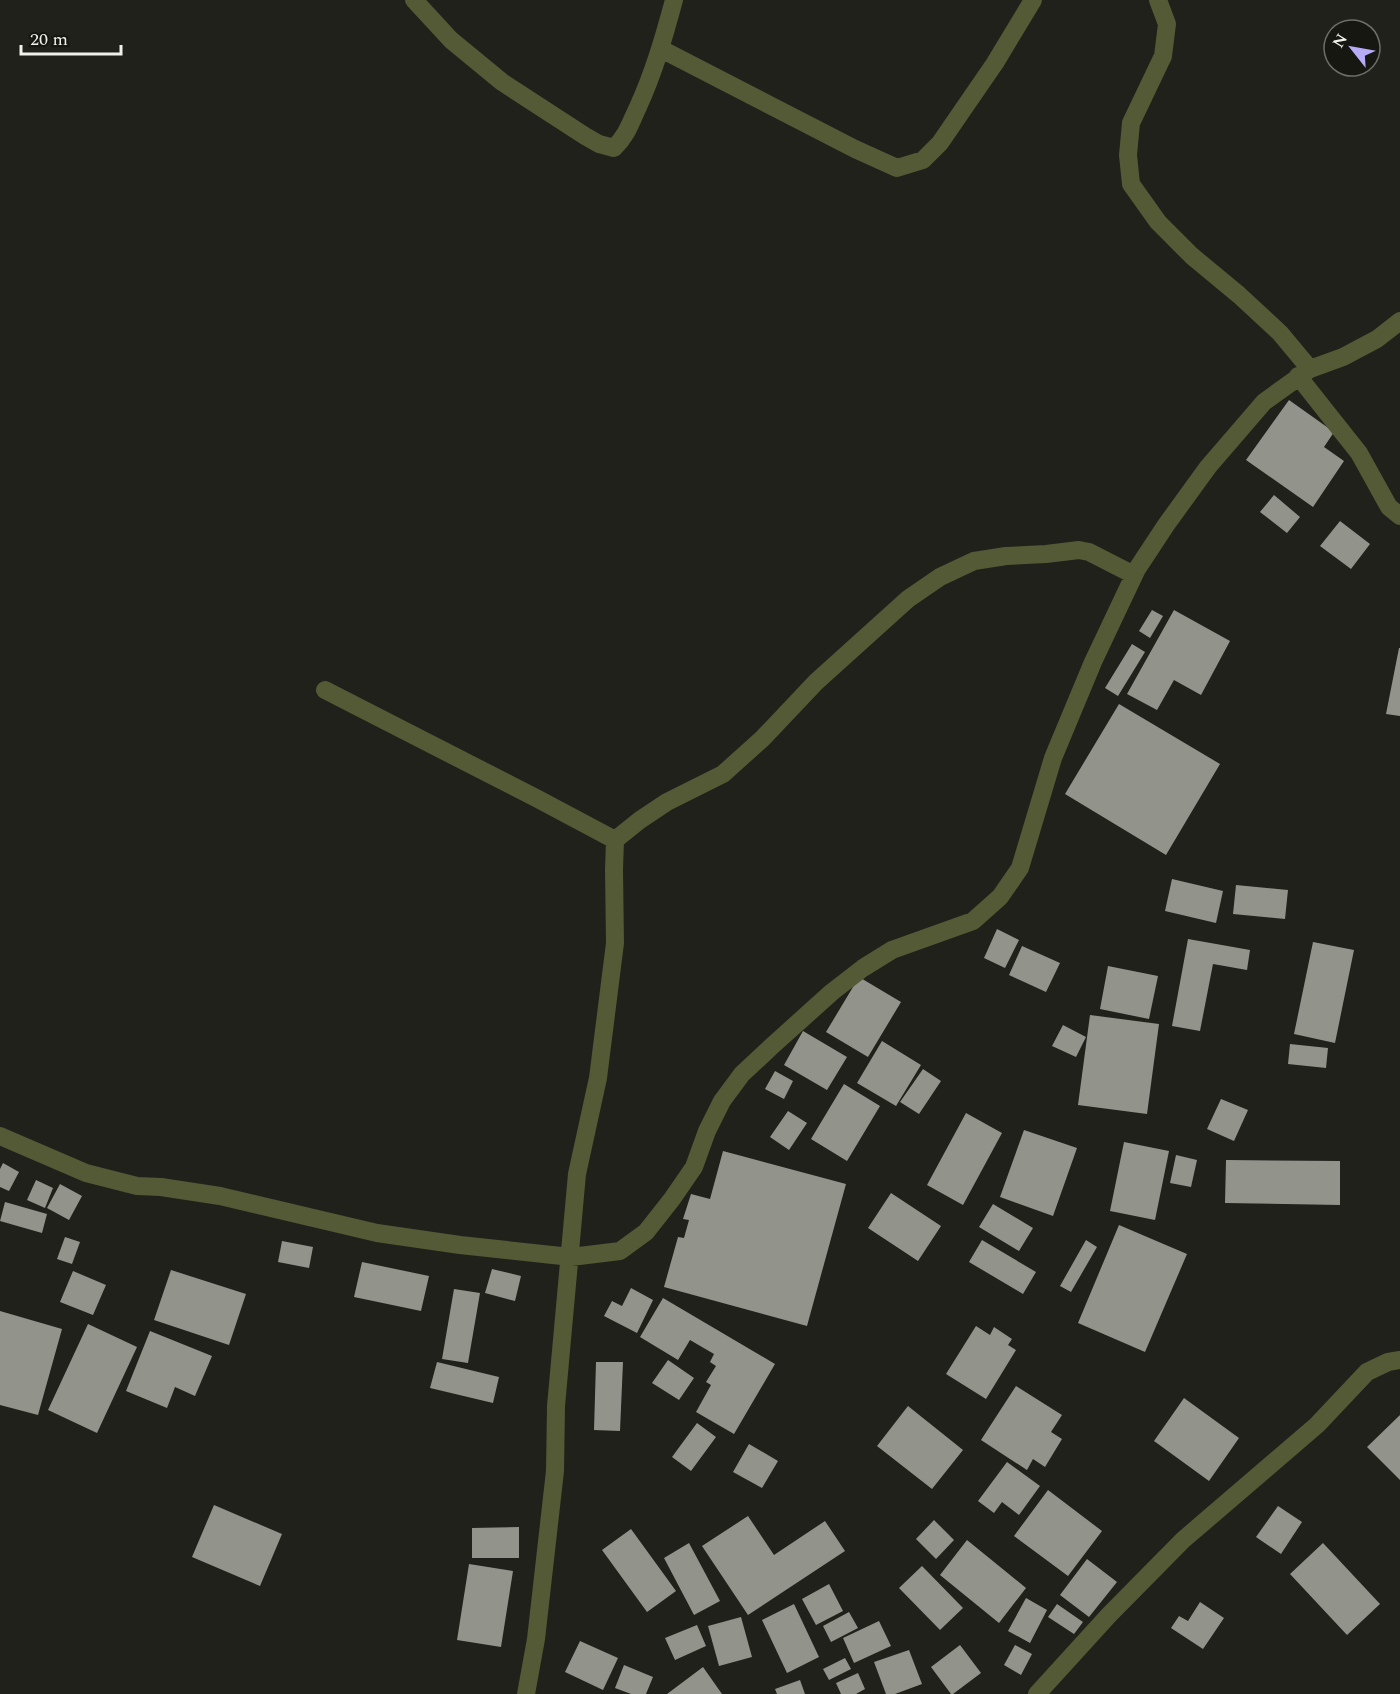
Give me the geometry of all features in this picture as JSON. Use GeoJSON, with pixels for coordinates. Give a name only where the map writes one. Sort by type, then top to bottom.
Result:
{"type":"FeatureCollection","features":[{"type":"Feature","properties":{"kind":"street"},"geometry":{"type":"LineString","coordinates":[[414,0],[451,40],[502,82],[585,136],[599,144],[614,148],[624,138],[650,81],[674,0]]}},
{"type":"Feature","properties":{"kind":"street"},"geometry":{"type":"LineString","coordinates":[[661,49],[855,149],[897,168],[923,160],[940,143],[995,63],[1033,0]]}},
{"type":"Feature","properties":{"kind":"street"},"geometry":{"type":"LineString","coordinates":[[1158,0],[1167,24],[1163,56],[1131,123],[1128,155],[1131,184],[1158,222],[1192,256],[1280,333],[1304,373],[1359,453],[1389,507],[1400,516]]}},
{"type":"Feature","properties":{"kind":"street"},"geometry":{"type":"LineString","coordinates":[[0,1136],[86,1173],[137,1186],[161,1187],[220,1196],[377,1233],[571,1257],[620,1251],[646,1232],[694,1167],[707,1131],[722,1101],[742,1074],[832,992],[863,968],[892,951],[973,921],[1000,897],[1020,868],[1057,748],[1092,662],[1134,574],[1166,525],[1208,467],[1264,402],[1304,373],[1343,357],[1377,339],[1400,321]]}},
{"type":"Feature","properties":{"kind":"street"},"geometry":{"type":"LineString","coordinates":[[526,1694],[536,1639],[555,1471],[556,1406],[577,1174],[598,1078],[615,943],[615,840],[667,802],[723,774],[762,739],[816,682],[908,599],[940,577],[974,561],[1079,550],[1089,552],[1134,574]]}},
{"type":"Feature","properties":{"kind":"street"},"geometry":{"type":"LineString","coordinates":[[325,690],[615,840]]}},
{"type":"Feature","properties":{"kind":"street"},"geometry":{"type":"LineString","coordinates":[[1037,1694],[1109,1615],[1183,1540],[1317,1425],[1367,1372],[1388,1362],[1400,1360]]}},
{"type":"Feature","properties":{"kind":"building"},"geometry":{"type":"Polygon","coordinates":[[[1289,400],[1334,432],[1324,447],[1344,461],[1313,507],[1246,460],[1289,400]]]}},
{"type":"Feature","properties":{"kind":"building"},"geometry":{"type":"Polygon","coordinates":[[[1274,495],[1300,517],[1287,533],[1260,512],[1274,495]]]}},
{"type":"Feature","properties":{"kind":"building"},"geometry":{"type":"Polygon","coordinates":[[[1340,521],[1370,544],[1351,569],[1320,546],[1340,521]]]}},
{"type":"Feature","properties":{"kind":"building"},"geometry":{"type":"Polygon","coordinates":[[[1152,610],[1163,616],[1150,638],[1139,631],[1152,610]]]}},
{"type":"Feature","properties":{"kind":"building"},"geometry":{"type":"Polygon","coordinates":[[[1174,610],[1230,641],[1201,695],[1174,680],[1157,710],[1127,694],[1174,610]]]}},
{"type":"Feature","properties":{"kind":"building"},"geometry":{"type":"Polygon","coordinates":[[[1132,644],[1145,652],[1118,696],[1105,688],[1132,644]]]}},
{"type":"Feature","properties":{"kind":"building"},"geometry":{"type":"Polygon","coordinates":[[[1400,648],[1400,716],[1386,714],[1400,648]]]}},
{"type":"Feature","properties":{"kind":"building"},"geometry":{"type":"Polygon","coordinates":[[[1119,704],[1220,764],[1166,855],[1065,794],[1119,704]]]}},
{"type":"Feature","properties":{"kind":"building"},"geometry":{"type":"Polygon","coordinates":[[[1172,879],[1223,891],[1216,923],[1165,911],[1172,879]]]}},
{"type":"Feature","properties":{"kind":"building"},"geometry":{"type":"Polygon","coordinates":[[[1236,885],[1288,890],[1285,919],[1233,914],[1236,885]]]}},
{"type":"Feature","properties":{"kind":"building"},"geometry":{"type":"Polygon","coordinates":[[[997,929],[1019,940],[1005,968],[984,958],[997,929]]]}},
{"type":"Feature","properties":{"kind":"building"},"geometry":{"type":"Polygon","coordinates":[[[1188,939],[1250,950],[1247,970],[1213,964],[1200,1031],[1172,1026],[1188,939]]]}},
{"type":"Feature","properties":{"kind":"building"},"geometry":{"type":"Polygon","coordinates":[[[1313,942],[1354,950],[1335,1043],[1294,1034],[1313,942]]]}},
{"type":"Feature","properties":{"kind":"building"},"geometry":{"type":"Polygon","coordinates":[[[1022,946],[1060,963],[1046,992],[1009,975],[1022,946]]]}},
{"type":"Feature","properties":{"kind":"building"},"geometry":{"type":"Polygon","coordinates":[[[1108,966],[1158,976],[1149,1019],[1100,1009],[1108,966]]]}},
{"type":"Feature","properties":{"kind":"building"},"geometry":{"type":"Polygon","coordinates":[[[859,977],[901,1002],[868,1057],[826,1032],[859,977]]]}},
{"type":"Feature","properties":{"kind":"building"},"geometry":{"type":"Polygon","coordinates":[[[1090,1015],[1159,1024],[1147,1114],[1078,1105],[1090,1015]]]}},
{"type":"Feature","properties":{"kind":"building"},"geometry":{"type":"Polygon","coordinates":[[[1063,1025],[1086,1037],[1076,1057],[1052,1046],[1063,1025]]]}},
{"type":"Feature","properties":{"kind":"building"},"geometry":{"type":"Polygon","coordinates":[[[803,1031],[847,1057],[827,1090],[784,1065],[803,1031]]]}},
{"type":"Feature","properties":{"kind":"building"},"geometry":{"type":"Polygon","coordinates":[[[882,1041],[921,1065],[896,1106],[857,1083],[882,1041]]]}},
{"type":"Feature","properties":{"kind":"building"},"geometry":{"type":"Polygon","coordinates":[[[1290,1044],[1328,1048],[1326,1068],[1288,1064],[1290,1044]]]}},
{"type":"Feature","properties":{"kind":"building"},"geometry":{"type":"Polygon","coordinates":[[[923,1069],[941,1081],[919,1114],[900,1102],[923,1069]]]}},
{"type":"Feature","properties":{"kind":"building"},"geometry":{"type":"Polygon","coordinates":[[[775,1071],[793,1081],[784,1099],[765,1089],[775,1071]]]}},
{"type":"Feature","properties":{"kind":"building"},"geometry":{"type":"Polygon","coordinates":[[[844,1084],[880,1106],[847,1161],[811,1139],[844,1084]]]}},
{"type":"Feature","properties":{"kind":"building"},"geometry":{"type":"Polygon","coordinates":[[[1221,1099],[1248,1110],[1234,1141],[1207,1129],[1221,1099]]]}},
{"type":"Feature","properties":{"kind":"building"},"geometry":{"type":"Polygon","coordinates":[[[788,1111],[807,1123],[789,1150],[770,1137],[788,1111]]]}},
{"type":"Feature","properties":{"kind":"building"},"geometry":{"type":"Polygon","coordinates":[[[966,1113],[1002,1133],[963,1205],[927,1185],[966,1113]]]}},
{"type":"Feature","properties":{"kind":"building"},"geometry":{"type":"Polygon","coordinates":[[[1024,1130],[1077,1148],[1053,1216],[1000,1197],[1024,1130]]]}},
{"type":"Feature","properties":{"kind":"building"},"geometry":{"type":"Polygon","coordinates":[[[1124,1142],[1169,1151],[1155,1220],[1110,1211],[1124,1142]]]}},
{"type":"Feature","properties":{"kind":"building"},"geometry":{"type":"Polygon","coordinates":[[[723,1151],[846,1184],[807,1326],[664,1287],[678,1237],[684,1238],[689,1220],[683,1219],[691,1194],[710,1199],[723,1151]]]}},
{"type":"Feature","properties":{"kind":"building"},"geometry":{"type":"Polygon","coordinates":[[[1176,1155],[1197,1160],[1191,1187],[1170,1183],[1176,1155]]]}},
{"type":"Feature","properties":{"kind":"building"},"geometry":{"type":"Polygon","coordinates":[[[1226,1160],[1340,1161],[1340,1205],[1225,1203],[1226,1160]]]}},
{"type":"Feature","properties":{"kind":"building"},"geometry":{"type":"Polygon","coordinates":[[[3,1163],[19,1172],[9,1191],[0,1187],[0,1169],[3,1163]]]}},
{"type":"Feature","properties":{"kind":"building"},"geometry":{"type":"Polygon","coordinates":[[[36,1180],[53,1188],[45,1208],[27,1200],[36,1180]]]}},
{"type":"Feature","properties":{"kind":"building"},"geometry":{"type":"Polygon","coordinates":[[[60,1184],[82,1196],[69,1220],[47,1208],[60,1184]]]}},
{"type":"Feature","properties":{"kind":"building"},"geometry":{"type":"Polygon","coordinates":[[[891,1193],[941,1226],[918,1261],[868,1228],[891,1193]]]}},
{"type":"Feature","properties":{"kind":"building"},"geometry":{"type":"Polygon","coordinates":[[[5,1202],[47,1214],[42,1233],[0,1221],[5,1202]]]}},
{"type":"Feature","properties":{"kind":"building"},"geometry":{"type":"Polygon","coordinates":[[[993,1204],[1033,1228],[1019,1251],[979,1227],[993,1204]]]}},
{"type":"Feature","properties":{"kind":"building"},"geometry":{"type":"Polygon","coordinates":[[[1119,1225],[1187,1254],[1145,1352],[1078,1323],[1119,1225]]]}},
{"type":"Feature","properties":{"kind":"building"},"geometry":{"type":"Polygon","coordinates":[[[65,1237],[80,1242],[72,1264],[57,1259],[65,1237]]]}},
{"type":"Feature","properties":{"kind":"building"},"geometry":{"type":"Polygon","coordinates":[[[982,1240],[1036,1272],[1023,1294],[969,1262],[982,1240]]]}},
{"type":"Feature","properties":{"kind":"building"},"geometry":{"type":"Polygon","coordinates":[[[1086,1240],[1097,1247],[1071,1292],[1060,1286],[1086,1240]]]}},
{"type":"Feature","properties":{"kind":"building"},"geometry":{"type":"Polygon","coordinates":[[[282,1241],[313,1247],[309,1268],[278,1262],[282,1241]]]}},
{"type":"Feature","properties":{"kind":"building"},"geometry":{"type":"Polygon","coordinates":[[[362,1262],[429,1276],[421,1311],[354,1297],[362,1262]]]}},
{"type":"Feature","properties":{"kind":"building"},"geometry":{"type":"Polygon","coordinates":[[[492,1269],[521,1276],[515,1301],[485,1293],[492,1269]]]}},
{"type":"Feature","properties":{"kind":"building"},"geometry":{"type":"Polygon","coordinates":[[[171,1270],[246,1294],[229,1345],[154,1320],[171,1270]]]}},
{"type":"Feature","properties":{"kind":"building"},"geometry":{"type":"Polygon","coordinates":[[[73,1271],[106,1285],[93,1315],[60,1302],[73,1271]]]}},
{"type":"Feature","properties":{"kind":"building"},"geometry":{"type":"Polygon","coordinates":[[[631,1288],[653,1300],[637,1333],[604,1316],[612,1301],[622,1306],[631,1288]]]}},
{"type":"Feature","properties":{"kind":"building"},"geometry":{"type":"Polygon","coordinates":[[[454,1289],[480,1293],[468,1363],[442,1359],[454,1289]]]}},
{"type":"Feature","properties":{"kind":"building"},"geometry":{"type":"Polygon","coordinates":[[[663,1298],[775,1364],[734,1434],[696,1412],[711,1385],[706,1382],[716,1366],[710,1362],[714,1354],[690,1340],[678,1360],[640,1337],[663,1298]]]}},
{"type":"Feature","properties":{"kind":"building"},"geometry":{"type":"Polygon","coordinates":[[[0,1311],[62,1329],[38,1415],[0,1405],[0,1311]]]}},
{"type":"Feature","properties":{"kind":"building"},"geometry":{"type":"Polygon","coordinates":[[[88,1324],[137,1347],[97,1433],[48,1410],[88,1324]]]}},
{"type":"Feature","properties":{"kind":"building"},"geometry":{"type":"Polygon","coordinates":[[[976,1326],[990,1335],[994,1327],[1012,1339],[1008,1345],[1016,1350],[986,1399],[946,1374],[976,1326]]]}},
{"type":"Feature","properties":{"kind":"building"},"geometry":{"type":"Polygon","coordinates":[[[150,1331],[212,1356],[195,1396],[175,1387],[167,1408],[126,1391],[150,1331]]]}},
{"type":"Feature","properties":{"kind":"building"},"geometry":{"type":"Polygon","coordinates":[[[668,1360],[694,1378],[679,1400],[652,1383],[668,1360]]]}},
{"type":"Feature","properties":{"kind":"building"},"geometry":{"type":"Polygon","coordinates":[[[437,1362],[499,1377],[493,1403],[430,1388],[437,1362]]]}},
{"type":"Feature","properties":{"kind":"building"},"geometry":{"type":"Polygon","coordinates":[[[596,1362],[623,1362],[620,1431],[594,1430],[596,1362]]]}},
{"type":"Feature","properties":{"kind":"building"},"geometry":{"type":"Polygon","coordinates":[[[1016,1386],[1062,1415],[1051,1432],[1062,1439],[1045,1467],[1033,1459],[1027,1470],[981,1440],[1016,1386]]]}},
{"type":"Feature","properties":{"kind":"building"},"geometry":{"type":"Polygon","coordinates":[[[1184,1398],[1239,1438],[1209,1481],[1154,1441],[1184,1398]]]}},
{"type":"Feature","properties":{"kind":"building"},"geometry":{"type":"Polygon","coordinates":[[[908,1406],[963,1450],[932,1489],[877,1446],[908,1406]]]}},
{"type":"Feature","properties":{"kind":"building"},"geometry":{"type":"Polygon","coordinates":[[[1400,1415],[1400,1480],[1367,1447],[1400,1415]]]}},
{"type":"Feature","properties":{"kind":"building"},"geometry":{"type":"Polygon","coordinates":[[[697,1423],[716,1437],[691,1471],[672,1457],[697,1423]]]}},
{"type":"Feature","properties":{"kind":"building"},"geometry":{"type":"Polygon","coordinates":[[[749,1444],[778,1461],[762,1488],[733,1472],[749,1444]]]}},
{"type":"Feature","properties":{"kind":"building"},"geometry":{"type":"Polygon","coordinates":[[[1007,1462],[1040,1486],[1019,1515],[1002,1502],[994,1513],[978,1501],[1007,1462]]]}},
{"type":"Feature","properties":{"kind":"building"},"geometry":{"type":"Polygon","coordinates":[[[1048,1490],[1102,1531],[1068,1576],[1014,1536],[1048,1490]]]}},
{"type":"Feature","properties":{"kind":"building"},"geometry":{"type":"Polygon","coordinates":[[[214,1505],[282,1534],[260,1586],[192,1557],[214,1505]]]}},
{"type":"Feature","properties":{"kind":"building"},"geometry":{"type":"Polygon","coordinates":[[[1278,1506],[1302,1522],[1281,1554],[1256,1537],[1278,1506]]]}},
{"type":"Feature","properties":{"kind":"building"},"geometry":{"type":"Polygon","coordinates":[[[748,1516],[774,1555],[825,1521],[845,1551],[748,1615],[702,1546],[748,1516]]]}},
{"type":"Feature","properties":{"kind":"building"},"geometry":{"type":"Polygon","coordinates":[[[934,1520],[954,1540],[936,1559],[916,1539],[934,1520]]]}},
{"type":"Feature","properties":{"kind":"building"},"geometry":{"type":"Polygon","coordinates":[[[519,1527],[519,1558],[472,1558],[472,1528],[519,1527]]]}},
{"type":"Feature","properties":{"kind":"building"},"geometry":{"type":"Polygon","coordinates":[[[631,1529],[676,1591],[647,1612],[602,1550],[631,1529]]]}},
{"type":"Feature","properties":{"kind":"building"},"geometry":{"type":"Polygon","coordinates":[[[967,1540],[1026,1588],[999,1623],[940,1575],[967,1540]]]}},
{"type":"Feature","properties":{"kind":"building"},"geometry":{"type":"Polygon","coordinates":[[[689,1543],[720,1601],[694,1615],[664,1558],[689,1543]]]}},
{"type":"Feature","properties":{"kind":"building"},"geometry":{"type":"Polygon","coordinates":[[[1323,1543],[1380,1604],[1347,1635],[1290,1574],[1323,1543]]]}},
{"type":"Feature","properties":{"kind":"building"},"geometry":{"type":"Polygon","coordinates":[[[1087,1559],[1117,1582],[1089,1617],[1060,1595],[1087,1559]]]}},
{"type":"Feature","properties":{"kind":"building"},"geometry":{"type":"Polygon","coordinates":[[[469,1564],[513,1571],[501,1647],[457,1640],[469,1564]]]}},
{"type":"Feature","properties":{"kind":"building"},"geometry":{"type":"Polygon","coordinates":[[[922,1566],[963,1608],[940,1630],[899,1588],[922,1566]]]}},
{"type":"Feature","properties":{"kind":"building"},"geometry":{"type":"Polygon","coordinates":[[[829,1584],[843,1611],[816,1625],[802,1599],[829,1584]]]}},
{"type":"Feature","properties":{"kind":"building"},"geometry":{"type":"Polygon","coordinates":[[[1026,1598],[1047,1610],[1030,1643],[1008,1631],[1026,1598]]]}},
{"type":"Feature","properties":{"kind":"building"},"geometry":{"type":"Polygon","coordinates":[[[1200,1602],[1224,1618],[1203,1649],[1171,1628],[1179,1616],[1188,1621],[1200,1602]]]}},
{"type":"Feature","properties":{"kind":"building"},"geometry":{"type":"Polygon","coordinates":[[[794,1604],[819,1657],[787,1673],[762,1620],[794,1604]]]}},
{"type":"Feature","properties":{"kind":"building"},"geometry":{"type":"Polygon","coordinates":[[[1057,1604],[1083,1622],[1074,1634],[1048,1617],[1057,1604]]]}},
{"type":"Feature","properties":{"kind":"building"},"geometry":{"type":"Polygon","coordinates":[[[849,1612],[858,1628],[831,1642],[823,1626],[849,1612]]]}},
{"type":"Feature","properties":{"kind":"building"},"geometry":{"type":"Polygon","coordinates":[[[741,1617],[752,1657],[719,1666],[708,1626],[741,1617]]]}},
{"type":"Feature","properties":{"kind":"building"},"geometry":{"type":"Polygon","coordinates":[[[879,1621],[891,1646],[854,1663],[843,1638],[879,1621]]]}},
{"type":"Feature","properties":{"kind":"building"},"geometry":{"type":"Polygon","coordinates":[[[697,1625],[706,1646],[675,1660],[665,1638],[697,1625]]]}},
{"type":"Feature","properties":{"kind":"building"},"geometry":{"type":"Polygon","coordinates":[[[580,1641],[618,1658],[603,1690],[565,1672],[580,1641]]]}},
{"type":"Feature","properties":{"kind":"building"},"geometry":{"type":"Polygon","coordinates":[[[960,1645],[981,1673],[951,1694],[931,1667],[960,1645]]]}},
{"type":"Feature","properties":{"kind":"building"},"geometry":{"type":"Polygon","coordinates":[[[1015,1645],[1032,1654],[1021,1675],[1004,1665],[1015,1645]]]}},
{"type":"Feature","properties":{"kind":"building"},"geometry":{"type":"Polygon","coordinates":[[[909,1650],[922,1684],[895,1694],[886,1694],[874,1662],[909,1650]]]}},
{"type":"Feature","properties":{"kind":"building"},"geometry":{"type":"Polygon","coordinates":[[[845,1658],[851,1669],[829,1680],[823,1669],[845,1658]]]}},
{"type":"Feature","properties":{"kind":"building"},"geometry":{"type":"Polygon","coordinates":[[[624,1665],[653,1677],[646,1694],[631,1694],[615,1688],[624,1665]]]}},
{"type":"Feature","properties":{"kind":"building"},"geometry":{"type":"Polygon","coordinates":[[[703,1667],[722,1694],[667,1694],[703,1667]]]}},
{"type":"Feature","properties":{"kind":"building"},"geometry":{"type":"Polygon","coordinates":[[[858,1673],[865,1689],[856,1694],[841,1694],[836,1683],[858,1673]]]}},
{"type":"Feature","properties":{"kind":"building"},"geometry":{"type":"Polygon","coordinates":[[[800,1680],[805,1694],[777,1694],[775,1689],[800,1680]]]}}]}
